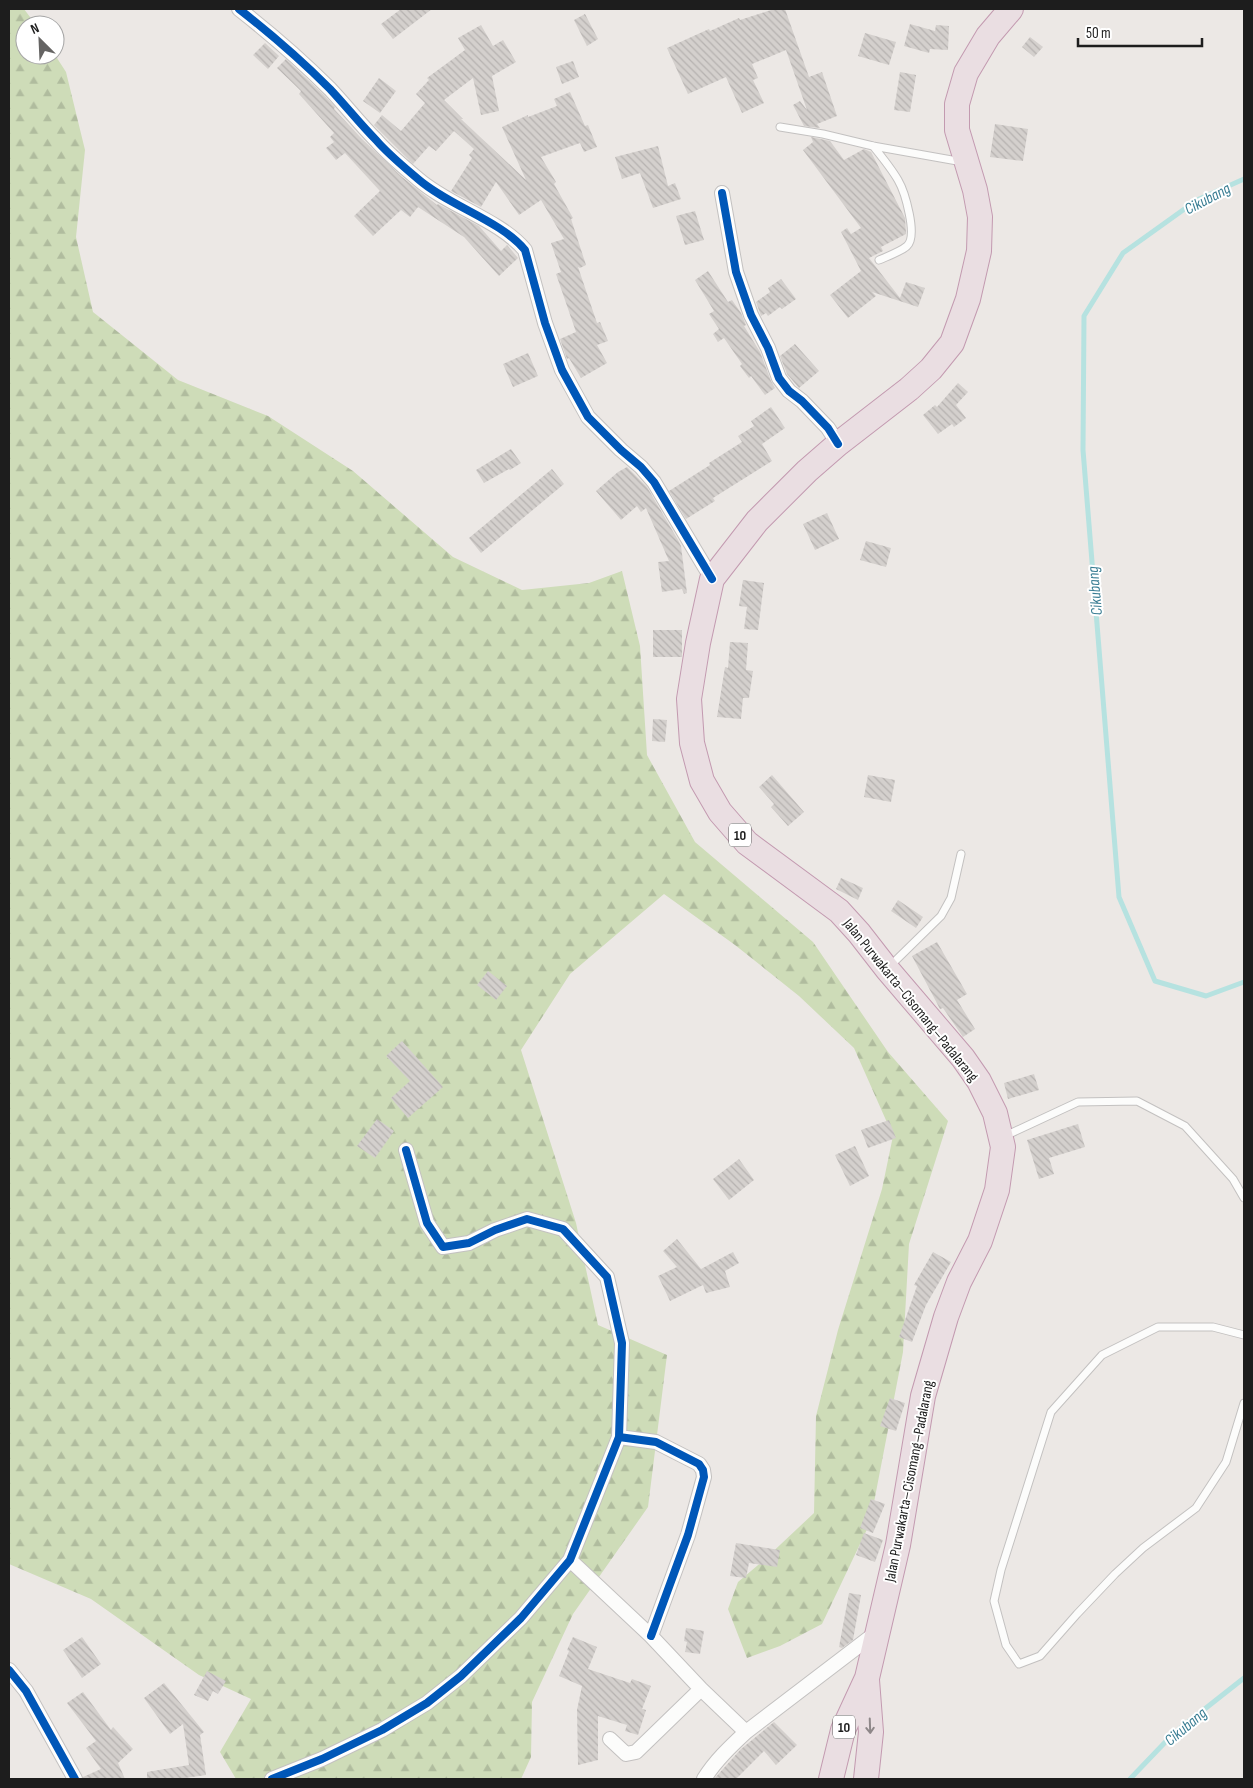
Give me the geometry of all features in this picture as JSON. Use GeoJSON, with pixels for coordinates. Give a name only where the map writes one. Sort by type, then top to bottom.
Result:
{"type":"FeatureCollection","features":[{"type":"Feature","properties":{"kind":"highway","name":"Jalan Purwakarta–Cisomang–Padalarang"},"geometry":{"type":"LineString","coordinates":[[831,1779],[843,1730],[867,1678],[898,1544],[923,1396],[952,1299],[980,1241],[997,1190],[1002,1147],[995,1113],[979,1081],[963,1058],[887,969],[859,933],[839,911],[747,843],[720,812],[702,781],[692,743],[689,699],[698,643],[712,579],[757,521],[807,471],[838,444],[909,389],[931,369],[952,343],[968,299],[979,251],[980,217],[975,190],[957,130],[958,104],[966,73],[988,36],[1011,9]]}},
{"type":"Feature","properties":{"kind":"highway","name":"Jalan Purwakarta–Cisomang–Padalarang"},"geometry":{"type":"LineString","coordinates":[[866,1779],[871,1732],[867,1678]]}},
{"type":"Feature","properties":{"kind":"street"},"geometry":{"type":"LineString","coordinates":[[239,9],[264,28],[331,90],[378,142],[419,180],[450,201],[480,216],[520,244],[525,250],[545,323],[562,370],[588,417],[641,467],[654,482],[712,579]]}},
{"type":"Feature","properties":{"kind":"street"},"geometry":{"type":"LineString","coordinates":[[722,193],[736,272],[751,315],[768,348],[778,378],[828,428],[838,444]]}},
{"type":"Feature","properties":{"kind":"street"},"geometry":{"type":"LineString","coordinates":[[272,1779],[322,1759],[382,1730],[427,1703],[461,1676],[521,1618],[570,1560],[620,1438],[622,1343],[607,1277],[563,1229],[527,1219],[495,1230],[469,1243],[444,1247],[427,1223],[406,1150]]}},
{"type":"Feature","properties":{"kind":"street"},"geometry":{"type":"LineString","coordinates":[[620,1438],[656,1442],[699,1464],[703,1470],[704,1477],[688,1535],[651,1636]]}},
{"type":"Feature","properties":{"kind":"street"},"geometry":{"type":"LineString","coordinates":[[570,1560],[651,1636],[701,1689],[746,1732]]}},
{"type":"Feature","properties":{"kind":"street"},"geometry":{"type":"LineString","coordinates":[[704,1779],[746,1732],[878,1631]]}},
{"type":"Feature","properties":{"kind":"street"},"geometry":{"type":"LineString","coordinates":[[9,1670],[26,1691],[75,1779]]}},
{"type":"Feature","properties":{"kind":"street"},"geometry":{"type":"LineString","coordinates":[[610,1739],[626,1754],[636,1752],[701,1689]]}},
{"type":"Feature","properties":{"kind":"lane"},"geometry":{"type":"LineString","coordinates":[[780,127],[966,162]]}},
{"type":"Feature","properties":{"kind":"lane"},"geometry":{"type":"LineString","coordinates":[[873,146],[899,181],[904,193],[912,231],[912,238],[907,246],[879,260]]}},
{"type":"Feature","properties":{"kind":"lane"},"geometry":{"type":"LineString","coordinates":[[887,969],[941,916],[951,898],[961,854]]}},
{"type":"Feature","properties":{"kind":"lane"},"geometry":{"type":"LineString","coordinates":[[1000,1138],[1078,1102],[1137,1101],[1185,1126],[1233,1179],[1244,1198]]}},
{"type":"Feature","properties":{"kind":"lane"},"geometry":{"type":"LineString","coordinates":[[1244,1335],[1213,1327],[1158,1327],[1102,1355],[1050,1412],[1001,1570],[994,1601],[1006,1645],[1019,1664],[1040,1656],[1115,1574],[1143,1548],[1196,1508],[1226,1462],[1244,1403]]}},
{"type":"Feature","properties":{"kind":"green space"},"geometry":{"type":"Polygon","coordinates":[[[9,9],[24,9],[28,15],[15,15],[15,65],[61,65],[66,72],[85,150],[76,237],[93,312],[178,380],[268,416],[353,471],[453,557],[522,590],[589,583],[622,571],[640,646],[647,755],[695,842],[813,942],[888,1052],[948,1121],[909,1244],[903,1352],[870,1523],[822,1624],[780,1646],[747,1658],[728,1609],[738,1582],[814,1513],[816,1416],[838,1330],[882,1189],[893,1136],[854,1048],[799,996],[735,945],[664,894],[570,974],[521,1050],[576,1223],[598,1325],[667,1355],[648,1507],[573,1614],[532,1702],[531,1757],[521,1779],[236,1779],[220,1752],[251,1699],[199,1675],[91,1599],[9,1564],[9,9]]]}},
{"type":"Feature","properties":{"kind":"building"},"geometry":{"type":"Polygon","coordinates":[[[401,9],[432,9],[393,39],[381,24],[401,9]]]}},
{"type":"Feature","properties":{"kind":"building"},"geometry":{"type":"Polygon","coordinates":[[[774,9],[785,9],[809,77],[822,72],[837,116],[817,124],[820,128],[804,126],[793,105],[800,101],[807,110],[786,50],[752,64],[758,78],[753,80],[764,103],[742,113],[726,77],[688,94],[667,48],[739,18],[740,20],[774,9]]]}},
{"type":"Feature","properties":{"kind":"building"},"geometry":{"type":"Polygon","coordinates":[[[585,14],[598,39],[587,46],[574,20],[585,14]]]}},
{"type":"Feature","properties":{"kind":"building"},"geometry":{"type":"Polygon","coordinates":[[[910,24],[935,31],[936,25],[949,26],[948,50],[930,49],[929,53],[904,46],[910,24]]]}},
{"type":"Feature","properties":{"kind":"building"},"geometry":{"type":"Polygon","coordinates":[[[481,25],[493,46],[503,40],[516,62],[492,76],[499,111],[481,115],[473,78],[444,100],[463,119],[461,119],[526,180],[502,127],[528,115],[528,117],[557,106],[554,99],[570,92],[585,126],[588,125],[597,147],[584,152],[580,143],[541,157],[556,182],[554,184],[573,218],[571,219],[586,265],[578,267],[597,323],[600,322],[608,341],[597,345],[607,363],[581,378],[569,358],[567,359],[560,339],[576,332],[556,274],[561,272],[551,243],[564,239],[541,200],[519,215],[496,182],[481,207],[451,191],[472,158],[469,155],[474,149],[454,131],[436,151],[429,146],[413,164],[374,125],[382,115],[401,131],[425,103],[416,94],[429,80],[427,78],[465,50],[458,38],[481,25]]]}},
{"type":"Feature","properties":{"kind":"building"},"geometry":{"type":"Polygon","coordinates":[[[865,33],[896,42],[889,65],[858,56],[865,33]]]}},
{"type":"Feature","properties":{"kind":"building"},"geometry":{"type":"Polygon","coordinates":[[[1030,37],[1043,47],[1034,57],[1022,47],[1030,37]]]}},
{"type":"Feature","properties":{"kind":"building"},"geometry":{"type":"Polygon","coordinates":[[[265,43],[279,56],[268,69],[253,55],[265,43]]]}},
{"type":"Feature","properties":{"kind":"building"},"geometry":{"type":"Polygon","coordinates":[[[286,59],[324,95],[335,107],[334,109],[362,139],[402,177],[437,205],[479,226],[501,251],[507,245],[518,258],[499,276],[464,237],[418,207],[410,217],[401,210],[373,236],[354,216],[380,191],[345,153],[336,160],[326,148],[334,142],[330,137],[334,133],[299,94],[301,91],[277,68],[286,59]]]}},
{"type":"Feature","properties":{"kind":"building"},"geometry":{"type":"Polygon","coordinates":[[[573,61],[579,77],[562,84],[556,67],[573,61]]]}},
{"type":"Feature","properties":{"kind":"building"},"geometry":{"type":"Polygon","coordinates":[[[900,72],[916,75],[910,112],[894,110],[900,72]]]}},
{"type":"Feature","properties":{"kind":"building"},"geometry":{"type":"Polygon","coordinates":[[[379,78],[396,91],[380,113],[363,101],[379,78]]]}},
{"type":"Feature","properties":{"kind":"building"},"geometry":{"type":"Polygon","coordinates":[[[995,124],[1028,129],[1023,161],[990,157],[995,124]]]}},
{"type":"Feature","properties":{"kind":"building"},"geometry":{"type":"Polygon","coordinates":[[[811,137],[830,141],[844,160],[864,149],[871,152],[905,218],[906,234],[881,247],[883,251],[869,258],[900,298],[906,282],[925,288],[918,307],[872,292],[876,296],[848,318],[830,295],[861,271],[841,232],[847,228],[851,234],[861,228],[803,150],[813,142],[811,137]]]}},
{"type":"Feature","properties":{"kind":"building"},"geometry":{"type":"Polygon","coordinates":[[[658,146],[668,186],[675,183],[681,199],[653,208],[640,173],[622,179],[615,157],[658,146]]]}},
{"type":"Feature","properties":{"kind":"building"},"geometry":{"type":"Polygon","coordinates":[[[695,211],[704,240],[685,245],[676,216],[695,211]]]}},
{"type":"Feature","properties":{"kind":"building"},"geometry":{"type":"Polygon","coordinates":[[[708,271],[728,302],[732,300],[741,313],[746,325],[744,326],[760,352],[775,388],[765,395],[751,376],[749,378],[740,366],[742,364],[724,338],[718,342],[713,334],[719,329],[709,314],[714,311],[695,280],[708,271]]]}},
{"type":"Feature","properties":{"kind":"building"},"geometry":{"type":"Polygon","coordinates":[[[781,279],[796,299],[768,316],[766,313],[761,316],[756,302],[770,292],[768,288],[781,279]]]}},
{"type":"Feature","properties":{"kind":"building"},"geometry":{"type":"Polygon","coordinates":[[[795,344],[819,371],[799,388],[787,374],[780,356],[795,344]]]}},
{"type":"Feature","properties":{"kind":"building"},"geometry":{"type":"Polygon","coordinates":[[[528,353],[538,376],[513,387],[503,364],[528,353]]]}},
{"type":"Feature","properties":{"kind":"building"},"geometry":{"type":"Polygon","coordinates":[[[958,383],[968,392],[956,405],[966,418],[954,427],[952,424],[938,434],[923,415],[935,405],[937,407],[958,383]]]}},
{"type":"Feature","properties":{"kind":"building"},"geometry":{"type":"Polygon","coordinates":[[[771,407],[785,428],[762,444],[772,461],[713,498],[715,501],[686,519],[669,491],[742,442],[738,436],[754,426],[751,421],[771,407]]]}},
{"type":"Feature","properties":{"kind":"building"},"geometry":{"type":"Polygon","coordinates":[[[511,449],[521,463],[484,483],[476,470],[511,449]]]}},
{"type":"Feature","properties":{"kind":"building"},"geometry":{"type":"Polygon","coordinates":[[[627,467],[647,487],[681,546],[687,593],[684,594],[682,589],[662,592],[658,562],[669,561],[646,508],[641,512],[637,506],[621,520],[596,491],[618,472],[627,467]]]}},
{"type":"Feature","properties":{"kind":"building"},"geometry":{"type":"Polygon","coordinates":[[[552,469],[564,484],[481,553],[469,538],[552,469]]]}},
{"type":"Feature","properties":{"kind":"building"},"geometry":{"type":"Polygon","coordinates":[[[827,513],[839,539],[815,550],[803,524],[827,513]]]}},
{"type":"Feature","properties":{"kind":"building"},"geometry":{"type":"Polygon","coordinates":[[[866,541],[891,548],[886,567],[860,560],[866,541]]]}},
{"type":"Feature","properties":{"kind":"building"},"geometry":{"type":"Polygon","coordinates":[[[743,580],[764,583],[758,630],[744,629],[747,607],[739,606],[743,580]]]}},
{"type":"Feature","properties":{"kind":"building"},"geometry":{"type":"Polygon","coordinates":[[[653,630],[682,630],[682,657],[653,657],[653,630]]]}},
{"type":"Feature","properties":{"kind":"building"},"geometry":{"type":"Polygon","coordinates":[[[730,642],[748,643],[746,670],[753,671],[749,698],[743,698],[741,719],[717,717],[725,667],[728,668],[730,642]]]}},
{"type":"Feature","properties":{"kind":"building"},"geometry":{"type":"Polygon","coordinates":[[[653,719],[667,720],[665,742],[652,741],[653,719]]]}},
{"type":"Feature","properties":{"kind":"building"},"geometry":{"type":"Polygon","coordinates":[[[772,775],[804,812],[788,826],[771,807],[774,804],[759,787],[772,775]]]}},
{"type":"Feature","properties":{"kind":"building"},"geometry":{"type":"Polygon","coordinates":[[[868,775],[895,780],[891,802],[864,797],[868,775]]]}},
{"type":"Feature","properties":{"kind":"building"},"geometry":{"type":"Polygon","coordinates":[[[841,878],[863,888],[858,900],[836,889],[841,878]]]}},
{"type":"Feature","properties":{"kind":"building"},"geometry":{"type":"Polygon","coordinates":[[[898,900],[923,917],[916,928],[891,911],[898,900]]]}},
{"type":"Feature","properties":{"kind":"building"},"geometry":{"type":"Polygon","coordinates":[[[937,942],[967,994],[957,1000],[975,1029],[963,1037],[943,1008],[940,1009],[912,956],[937,942]]]}},
{"type":"Feature","properties":{"kind":"building"},"geometry":{"type":"Polygon","coordinates":[[[488,971],[507,986],[496,1000],[477,985],[488,971]]]}},
{"type":"Feature","properties":{"kind":"building"},"geometry":{"type":"Polygon","coordinates":[[[402,1041],[443,1087],[408,1118],[391,1098],[410,1081],[386,1056],[402,1041]]]}},
{"type":"Feature","properties":{"kind":"building"},"geometry":{"type":"Polygon","coordinates":[[[1034,1074],[1039,1090],[1008,1099],[1004,1083],[1034,1074]]]}},
{"type":"Feature","properties":{"kind":"building"},"geometry":{"type":"Polygon","coordinates":[[[377,1119],[394,1131],[375,1158],[357,1146],[377,1119]]]}},
{"type":"Feature","properties":{"kind":"building"},"geometry":{"type":"Polygon","coordinates":[[[889,1120],[896,1138],[868,1148],[861,1130],[889,1120]]]}},
{"type":"Feature","properties":{"kind":"building"},"geometry":{"type":"Polygon","coordinates":[[[1078,1124],[1085,1147],[1049,1158],[1054,1174],[1039,1179],[1027,1140],[1078,1124]]]}},
{"type":"Feature","properties":{"kind":"building"},"geometry":{"type":"Polygon","coordinates":[[[855,1146],[869,1176],[850,1186],[835,1155],[855,1146]]]}},
{"type":"Feature","properties":{"kind":"building"},"geometry":{"type":"Polygon","coordinates":[[[739,1159],[754,1180],[729,1200],[713,1179],[739,1159]]]}},
{"type":"Feature","properties":{"kind":"building"},"geometry":{"type":"Polygon","coordinates":[[[677,1239],[701,1269],[733,1252],[739,1263],[725,1271],[730,1287],[706,1293],[703,1285],[670,1301],[658,1276],[677,1267],[663,1251],[677,1239]]]}},
{"type":"Feature","properties":{"kind":"building"},"geometry":{"type":"Polygon","coordinates":[[[933,1252],[951,1262],[926,1305],[912,1342],[899,1337],[917,1286],[914,1285],[933,1252]]]}},
{"type":"Feature","properties":{"kind":"building"},"geometry":{"type":"Polygon","coordinates":[[[890,1398],[905,1403],[896,1431],[880,1426],[890,1398]]]}},
{"type":"Feature","properties":{"kind":"building"},"geometry":{"type":"Polygon","coordinates":[[[871,1499],[885,1504],[873,1533],[860,1528],[871,1499]]]}},
{"type":"Feature","properties":{"kind":"building"},"geometry":{"type":"Polygon","coordinates":[[[864,1533],[883,1540],[875,1562],[856,1555],[864,1533]]]}},
{"type":"Feature","properties":{"kind":"building"},"geometry":{"type":"Polygon","coordinates":[[[736,1543],[780,1550],[777,1567],[749,1563],[746,1578],[730,1576],[736,1543]]]}},
{"type":"Feature","properties":{"kind":"building"},"geometry":{"type":"Polygon","coordinates":[[[849,1593],[861,1595],[853,1640],[842,1648],[839,1647],[849,1593]]]}},
{"type":"Feature","properties":{"kind":"building"},"geometry":{"type":"Polygon","coordinates":[[[686,1628],[704,1631],[700,1654],[685,1652],[687,1642],[684,1641],[686,1628]]]}},
{"type":"Feature","properties":{"kind":"building"},"geometry":{"type":"Polygon","coordinates":[[[82,1637],[101,1664],[82,1678],[63,1650],[82,1637]]]}},
{"type":"Feature","properties":{"kind":"building"},"geometry":{"type":"Polygon","coordinates":[[[573,1637],[597,1647],[588,1669],[630,1683],[632,1679],[651,1686],[642,1709],[646,1710],[638,1735],[625,1731],[627,1725],[598,1716],[598,1760],[578,1765],[577,1710],[582,1686],[559,1676],[573,1637]]]}},
{"type":"Feature","properties":{"kind":"building"},"geometry":{"type":"Polygon","coordinates":[[[207,1671],[226,1681],[218,1694],[213,1691],[208,1701],[194,1695],[207,1671]]]}},
{"type":"Feature","properties":{"kind":"building"},"geometry":{"type":"Polygon","coordinates":[[[164,1683],[204,1732],[200,1735],[206,1775],[178,1779],[147,1779],[147,1772],[189,1765],[183,1724],[170,1734],[144,1698],[164,1683]]]}},
{"type":"Feature","properties":{"kind":"building"},"geometry":{"type":"Polygon","coordinates":[[[83,1692],[111,1730],[113,1727],[133,1749],[118,1763],[125,1779],[84,1779],[83,1777],[101,1769],[86,1748],[96,1741],[67,1703],[83,1692]]]}},
{"type":"Feature","properties":{"kind":"building"},"geometry":{"type":"Polygon","coordinates":[[[774,1722],[797,1745],[776,1765],[764,1751],[736,1779],[714,1779],[741,1749],[774,1722]]]}},
{"type":"Feature","properties":{"kind":"waterway","name":"Cikubang"},"geometry":{"type":"LineString","coordinates":[[1244,179],[1197,200],[1123,253],[1084,316],[1083,450],[1119,897],[1155,981],[1206,996],[1244,982]]}},
{"type":"Feature","properties":{"kind":"waterway","name":"Cikubang"},"geometry":{"type":"LineString","coordinates":[[1130,1779],[1173,1734],[1244,1678]]}},
{"type":"Feature","properties":{"kind":"cycle path"},"geometry":{"type":"LineString","coordinates":[[239,9],[286,48],[330,89],[364,128],[418,179],[430,189],[502,230],[525,250],[545,323],[562,370],[588,417],[641,467],[654,482],[712,579]]}},
{"type":"Feature","properties":{"kind":"cycle path"},"geometry":{"type":"LineString","coordinates":[[722,193],[736,272],[751,315],[768,348],[779,378],[789,391],[802,401],[828,428],[838,444]]}},
{"type":"Feature","properties":{"kind":"cycle path"},"geometry":{"type":"LineString","coordinates":[[406,1150],[427,1223],[443,1247],[469,1243],[495,1230],[527,1219],[563,1229],[607,1277],[622,1343],[619,1437]]}},
{"type":"Feature","properties":{"kind":"cycle path"},"geometry":{"type":"LineString","coordinates":[[272,1779],[322,1759],[382,1730],[427,1703],[461,1676],[521,1618],[570,1560],[619,1437],[656,1442],[699,1464],[703,1470],[704,1477],[688,1535],[651,1636]]}},
{"type":"Feature","properties":{"kind":"cycle path"},"geometry":{"type":"LineString","coordinates":[[9,1670],[26,1691],[75,1779]]}}]}
